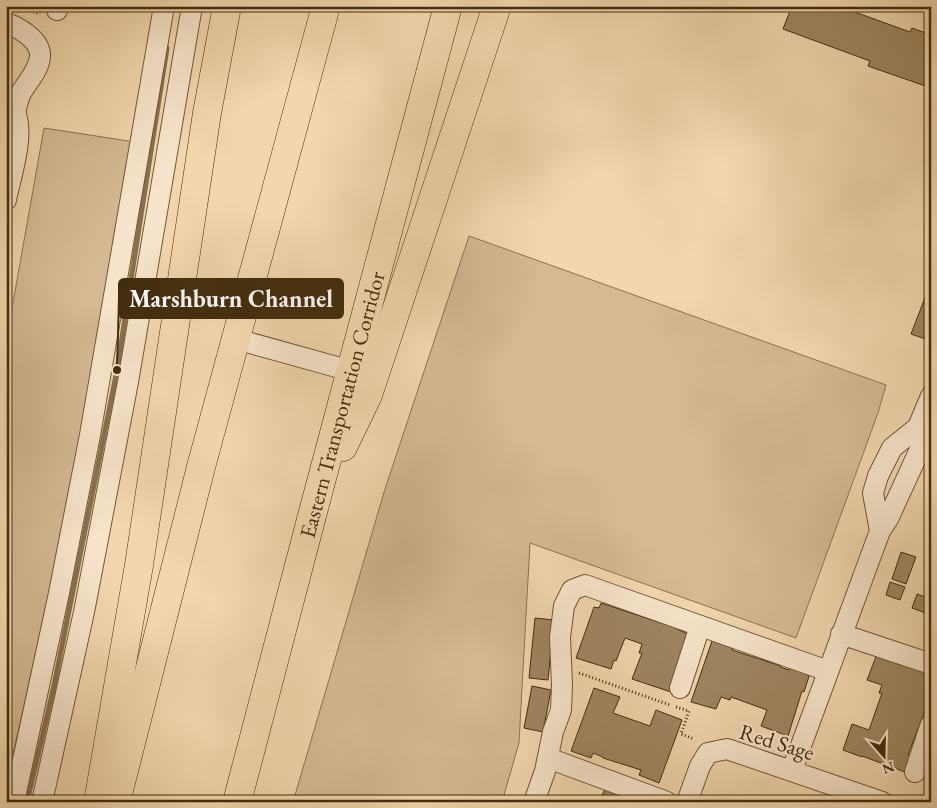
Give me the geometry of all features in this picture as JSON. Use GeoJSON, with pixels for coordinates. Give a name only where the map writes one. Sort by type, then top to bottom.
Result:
{"type":"FeatureCollection","features":[{"type":"Feature","properties":{"kind":"highway"},"geometry":{"type":"LineString","coordinates":[[98,802],[139,565],[207,112],[227,6]]}},
{"type":"Feature","properties":{"kind":"highway"},"geometry":{"type":"LineString","coordinates":[[116,802],[198,476],[326,6]]}},
{"type":"Feature","properties":{"kind":"highway","name":"Eastern Transportation Corridor"},"geometry":{"type":"LineString","coordinates":[[237,802],[448,6]]}},
{"type":"Feature","properties":{"kind":"highway"},"geometry":{"type":"LineString","coordinates":[[313,512],[368,395],[497,6]]}},
{"type":"Feature","properties":{"kind":"street"},"geometry":{"type":"LineString","coordinates":[[14,802],[59,593],[90,435],[164,6]]}},
{"type":"Feature","properties":{"kind":"street"},"geometry":{"type":"LineString","coordinates":[[42,802],[84,612],[110,478],[192,6]]}},
{"type":"Feature","properties":{"kind":"street"},"geometry":{"type":"LineString","coordinates":[[6,23],[15,26],[29,36],[37,46],[40,54],[38,66],[21,94],[11,106],[20,125],[6,200]]}},
{"type":"Feature","properties":{"kind":"street"},"geometry":{"type":"LineString","coordinates":[[236,339],[350,371]]}},
{"type":"Feature","properties":{"kind":"street"},"geometry":{"type":"LineString","coordinates":[[880,531],[873,493],[878,476],[892,448],[918,427],[931,396]]}},
{"type":"Feature","properties":{"kind":"street"},"geometry":{"type":"LineString","coordinates":[[792,770],[880,531],[888,520],[921,447],[918,427]]}},
{"type":"Feature","properties":{"kind":"street"},"geometry":{"type":"LineString","coordinates":[[534,802],[548,758],[553,732],[562,710],[560,637],[564,606],[572,590],[585,585],[828,671]]}},
{"type":"Feature","properties":{"kind":"street"},"geometry":{"type":"LineString","coordinates":[[680,688],[700,626]]}},
{"type":"Feature","properties":{"kind":"street"},"geometry":{"type":"LineString","coordinates":[[841,634],[931,664]]}},
{"type":"Feature","properties":{"kind":"street"},"geometry":{"type":"LineString","coordinates":[[915,772],[931,724]]}},
{"type":"Feature","properties":{"kind":"street","name":"Red Sage"},"geometry":{"type":"LineString","coordinates":[[687,802],[700,766],[708,753],[727,749],[882,802]]}},
{"type":"Feature","properties":{"kind":"street"},"geometry":{"type":"LineString","coordinates":[[548,758],[667,802]]}},
{"type":"Feature","properties":{"kind":"path"},"geometry":{"type":"LineString","coordinates":[[561,667],[689,711],[681,734],[694,739]]}},
{"type":"Feature","properties":{"kind":"shaded area"},"geometry":{"type":"Polygon","coordinates":[[[44,128],[135,142],[68,514],[6,784],[6,342],[44,128]]]}},
{"type":"Feature","properties":{"kind":"shaded area"},"geometry":{"type":"Polygon","coordinates":[[[469,236],[886,385],[878,413],[796,638],[530,543],[519,743],[502,802],[293,802],[385,489],[469,236]]]}},
{"type":"Feature","properties":{"kind":"building"},"geometry":{"type":"Polygon","coordinates":[[[32,6],[48,6],[46,11],[32,6]]]}},
{"type":"Feature","properties":{"kind":"building"},"geometry":{"type":"Polygon","coordinates":[[[792,6],[838,6],[910,32],[912,28],[931,35],[931,88],[868,66],[870,61],[783,29],[792,6]]]}},
{"type":"Feature","properties":{"kind":"building"},"geometry":{"type":"Polygon","coordinates":[[[931,282],[931,341],[911,334],[931,282]]]}},
{"type":"Feature","properties":{"kind":"building"},"geometry":{"type":"Polygon","coordinates":[[[901,552],[916,557],[906,584],[892,579],[901,552]]]}},
{"type":"Feature","properties":{"kind":"building"},"geometry":{"type":"Polygon","coordinates":[[[890,582],[905,587],[900,600],[886,595],[890,582]]]}},
{"type":"Feature","properties":{"kind":"building"},"geometry":{"type":"Polygon","coordinates":[[[917,594],[931,599],[931,615],[912,608],[917,594]]]}},
{"type":"Feature","properties":{"kind":"building"},"geometry":{"type":"Polygon","coordinates":[[[601,603],[673,627],[690,635],[671,692],[632,679],[642,653],[639,653],[642,644],[625,638],[611,669],[576,658],[594,607],[599,608],[601,603]]]}},
{"type":"Feature","properties":{"kind":"building"},"geometry":{"type":"Polygon","coordinates":[[[535,618],[554,620],[548,680],[529,678],[535,618]]]}},
{"type":"Feature","properties":{"kind":"building"},"geometry":{"type":"Polygon","coordinates":[[[713,638],[733,645],[732,650],[789,670],[791,666],[810,673],[804,692],[802,691],[788,736],[761,726],[767,710],[731,697],[730,700],[721,697],[716,709],[691,702],[713,638]]]}},
{"type":"Feature","properties":{"kind":"building"},"geometry":{"type":"Polygon","coordinates":[[[877,654],[931,673],[931,695],[908,755],[911,757],[905,772],[843,750],[852,724],[869,730],[882,693],[879,693],[882,685],[867,680],[877,654]]]}},
{"type":"Feature","properties":{"kind":"building"},"geometry":{"type":"Polygon","coordinates":[[[532,686],[551,690],[543,732],[524,728],[532,686]]]}},
{"type":"Feature","properties":{"kind":"building"},"geometry":{"type":"Polygon","coordinates":[[[594,688],[620,697],[613,713],[650,726],[656,710],[682,720],[659,783],[639,775],[641,770],[593,753],[591,758],[571,751],[594,688]]]}},
{"type":"Feature","properties":{"kind":"building"},"geometry":{"type":"Polygon","coordinates":[[[605,789],[647,802],[599,802],[605,789]]]}},
{"type":"Feature","properties":{"kind":"waterway"},"geometry":{"type":"LineString","coordinates":[[27,802],[54,686],[117,370],[167,48]]}},
{"type":"Feature","properties":{"kind":"place","name":"Marshburn Channel"},"geometry":{"type":"Point","coordinates":[117,370]}}]}
